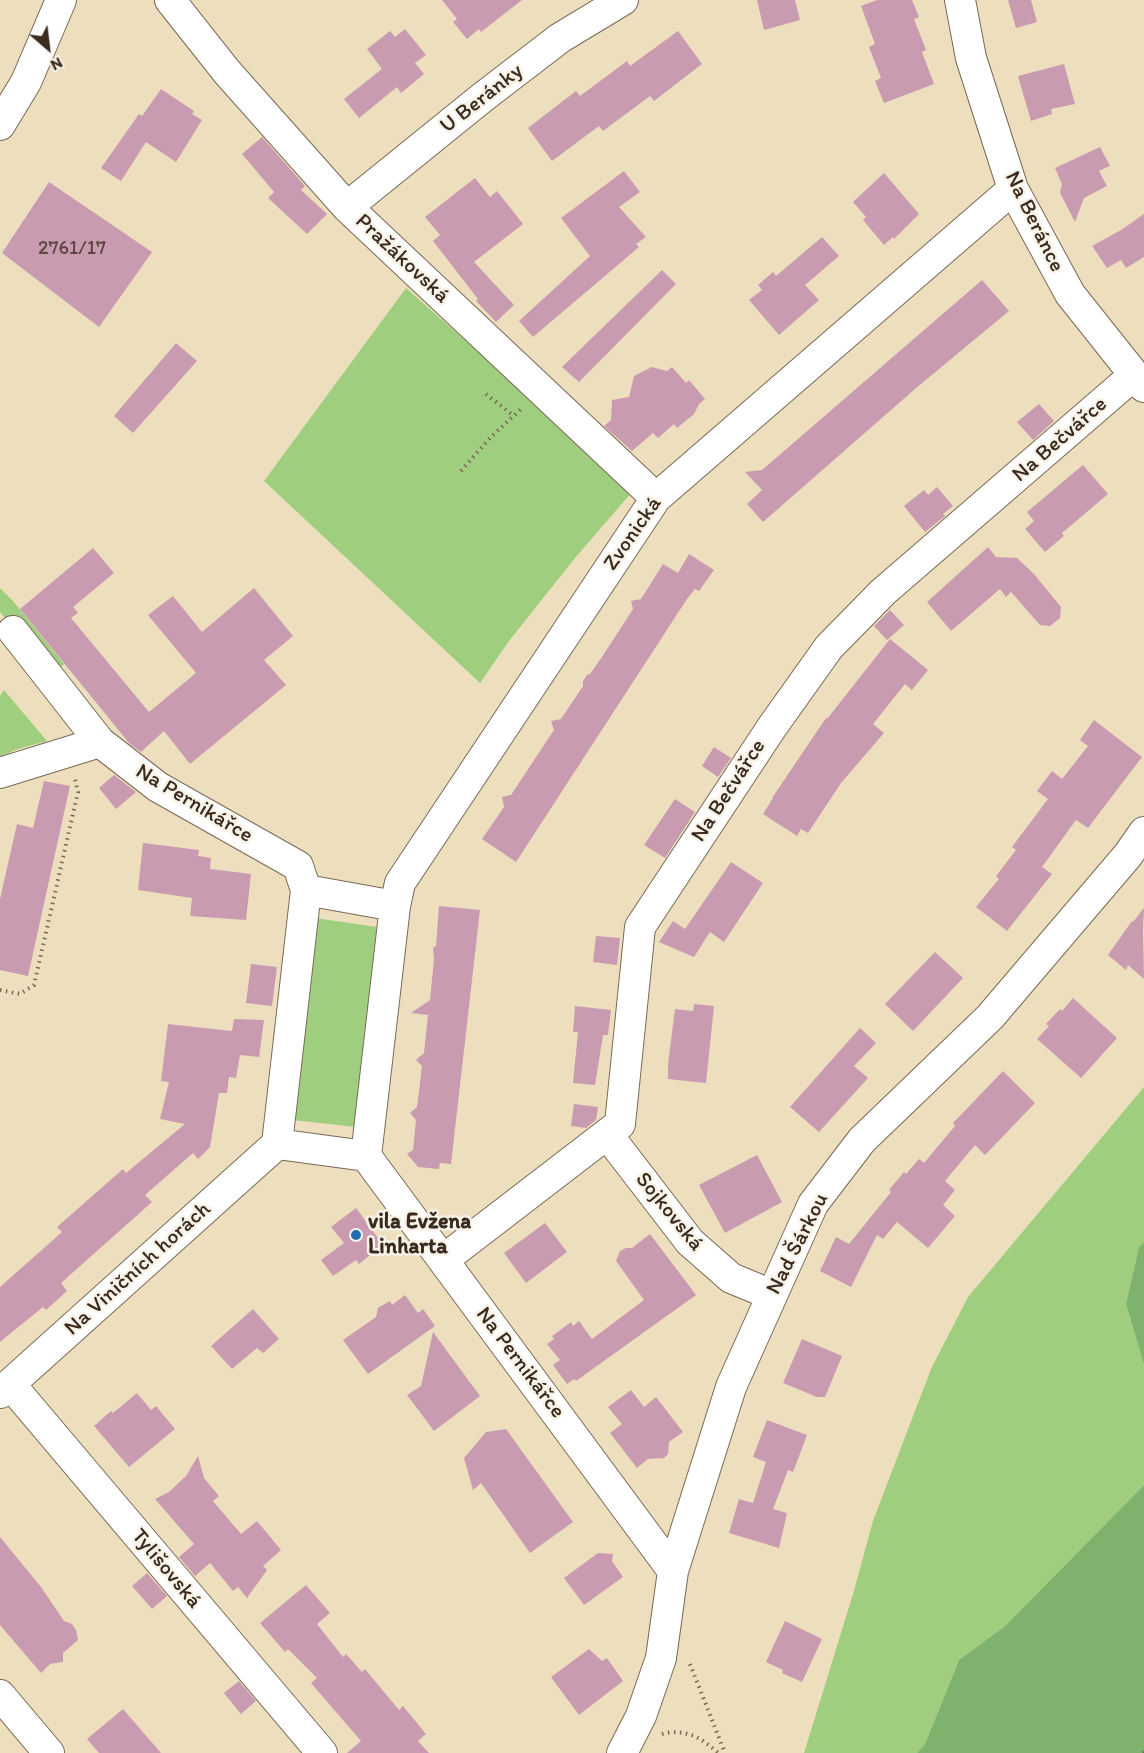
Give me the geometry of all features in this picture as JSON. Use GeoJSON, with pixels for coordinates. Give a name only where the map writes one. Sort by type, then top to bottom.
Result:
{"type":"FeatureCollection","features":[{"type":"Feature","properties":{"kind":"street"},"geometry":{"type":"LineString","coordinates":[[0,125],[26,82],[61,0]]}},
{"type":"Feature","properties":{"kind":"street","name":"Pražákovská"},"geometry":{"type":"LineString","coordinates":[[170,0],[227,72],[347,207],[656,498]]}},
{"type":"Feature","properties":{"kind":"street","name":"U Beránky"},"geometry":{"type":"LineString","coordinates":[[347,207],[560,38],[623,0]]}},
{"type":"Feature","properties":{"kind":"street","name":"Na Beránce"},"geometry":{"type":"LineString","coordinates":[[960,0],[971,58],[1013,189],[1070,294],[1139,382]]}},
{"type":"Feature","properties":{"kind":"street","name":"Zvonická"},"geometry":{"type":"LineString","coordinates":[[395,906],[400,883],[656,498],[1013,189]]}},
{"type":"Feature","properties":{"kind":"street","name":"Na Bečvářce"},"geometry":{"type":"LineString","coordinates":[[443,1260],[620,1124],[640,927],[772,727],[829,647],[883,592],[1139,382]]}},
{"type":"Feature","properties":{"kind":"street","name":"Na Pernikářce"},"geometry":{"type":"LineString","coordinates":[[13,631],[100,742],[158,787],[298,866],[306,890]]}},
{"type":"Feature","properties":{"kind":"street"},"geometry":{"type":"LineString","coordinates":[[0,773],[100,742]]}},
{"type":"Feature","properties":{"kind":"street","name":"Nad Šárkou"},"geometry":{"type":"LineString","coordinates":[[622,1753],[641,1716],[661,1658],[673,1571],[730,1387],[813,1204],[862,1140],[990,1017],[1128,855],[1144,832]]}},
{"type":"Feature","properties":{"kind":"street"},"geometry":{"type":"LineString","coordinates":[[306,890],[395,906],[366,1156],[277,1144],[306,890]]}},
{"type":"Feature","properties":{"kind":"street","name":"Sojkovská"},"geometry":{"type":"LineString","coordinates":[[607,1134],[690,1242],[731,1278],[772,1294]]}},
{"type":"Feature","properties":{"kind":"street","name":"Na Viničních horách"},"geometry":{"type":"LineString","coordinates":[[5,1389],[277,1144]]}},
{"type":"Feature","properties":{"kind":"street","name":"Na Pernikářce"},"geometry":{"type":"LineString","coordinates":[[366,1156],[673,1571]]}},
{"type":"Feature","properties":{"kind":"street","name":"Tylišovská"},"geometry":{"type":"LineString","coordinates":[[5,1389],[322,1753]]}},
{"type":"Feature","properties":{"kind":"street"},"geometry":{"type":"LineString","coordinates":[[0,1695],[49,1753]]}},
{"type":"Feature","properties":{"kind":"path"},"geometry":{"type":"LineString","coordinates":[[461,471],[491,437],[542,391]]}},
{"type":"Feature","properties":{"kind":"path"},"geometry":{"type":"LineString","coordinates":[[486,394],[514,416]]}},
{"type":"Feature","properties":{"kind":"path"},"geometry":{"type":"LineString","coordinates":[[0,990],[20,994],[34,985],[78,792],[70,752]]}},
{"type":"Feature","properties":{"kind":"path"},"geometry":{"type":"LineString","coordinates":[[687,1656],[725,1753]]}},
{"type":"Feature","properties":{"kind":"path"},"geometry":{"type":"LineString","coordinates":[[622,1753],[656,1735],[671,1732],[687,1733],[704,1740],[718,1753]]}},
{"type":"Feature","properties":{"kind":"green space"},"geometry":{"type":"Polygon","coordinates":[[[406,288],[632,492],[575,558],[509,641],[480,683],[264,481],[406,288]]]}},
{"type":"Feature","properties":{"kind":"green space"},"geometry":{"type":"Polygon","coordinates":[[[0,588],[64,664],[54,674],[0,612],[0,588]]]}},
{"type":"Feature","properties":{"kind":"green space"},"geometry":{"type":"Polygon","coordinates":[[[4,690],[47,741],[0,757],[0,696],[4,690]]]}},
{"type":"Feature","properties":{"kind":"green space"},"geometry":{"type":"Polygon","coordinates":[[[315,918],[377,927],[356,1127],[293,1120],[315,918]]]}},
{"type":"Feature","properties":{"kind":"green space"},"geometry":{"type":"Polygon","coordinates":[[[1144,1087],[1144,1242],[1139,1247],[1126,1304],[1144,1365],[1144,1485],[1005,1626],[959,1660],[925,1744],[917,1753],[804,1753],[873,1521],[931,1369],[968,1297],[1144,1087]]]}},
{"type":"Feature","properties":{"kind":"green space"},"geometry":{"type":"Polygon","coordinates":[[[1144,1242],[1144,1365],[1126,1304],[1139,1247],[1144,1242]]]}},
{"type":"Feature","properties":{"kind":"green space"},"geometry":{"type":"Polygon","coordinates":[[[1144,1485],[1144,1753],[917,1753],[925,1744],[959,1660],[1005,1626],[1144,1485]]]}},
{"type":"Feature","properties":{"kind":"building"},"geometry":{"type":"Polygon","coordinates":[[[442,0],[522,0],[481,32],[479,29],[467,39],[453,22],[457,19],[442,0]]]}},
{"type":"Feature","properties":{"kind":"building"},"geometry":{"type":"Polygon","coordinates":[[[757,0],[795,0],[800,20],[764,30],[757,0]]]}},
{"type":"Feature","properties":{"kind":"building"},"geometry":{"type":"Polygon","coordinates":[[[877,0],[912,0],[919,17],[914,19],[926,50],[922,52],[934,84],[884,103],[875,81],[881,78],[869,47],[875,44],[861,6],[877,0]]]}},
{"type":"Feature","properties":{"kind":"building"},"geometry":{"type":"Polygon","coordinates":[[[1008,0],[1031,0],[1037,22],[1016,28],[1008,0]]]}},
{"type":"Feature","properties":{"kind":"building"},"geometry":{"type":"Polygon","coordinates":[[[405,29],[426,55],[415,63],[424,74],[401,93],[397,87],[359,118],[344,99],[382,69],[367,49],[390,31],[395,37],[405,29]]]}},
{"type":"Feature","properties":{"kind":"building"},"geometry":{"type":"Polygon","coordinates":[[[678,31],[702,64],[654,101],[650,96],[603,131],[599,126],[552,161],[528,128],[576,91],[580,96],[627,61],[630,66],[678,31]]]}},
{"type":"Feature","properties":{"kind":"building"},"geometry":{"type":"Polygon","coordinates":[[[1064,64],[1075,104],[1051,109],[1052,114],[1031,121],[1018,76],[1064,64]]]}},
{"type":"Feature","properties":{"kind":"building"},"geometry":{"type":"Polygon","coordinates":[[[161,89],[194,111],[192,114],[202,120],[176,162],[146,142],[121,181],[101,168],[139,114],[142,116],[161,89]]]}},
{"type":"Feature","properties":{"kind":"building"},"geometry":{"type":"Polygon","coordinates":[[[262,137],[305,186],[301,190],[327,214],[307,234],[268,198],[274,192],[242,154],[262,137]]]}},
{"type":"Feature","properties":{"kind":"building"},"geometry":{"type":"Polygon","coordinates":[[[1100,147],[1110,166],[1099,171],[1107,186],[1084,198],[1075,222],[1060,193],[1062,184],[1055,168],[1100,147]]]}},
{"type":"Feature","properties":{"kind":"building"},"geometry":{"type":"Polygon","coordinates":[[[624,171],[640,192],[619,207],[646,237],[636,244],[639,247],[533,337],[519,321],[590,256],[561,218],[624,171]]]}},
{"type":"Feature","properties":{"kind":"building"},"geometry":{"type":"Polygon","coordinates":[[[884,173],[919,214],[894,239],[893,237],[884,245],[863,220],[866,217],[853,202],[884,173]]]}},
{"type":"Feature","properties":{"kind":"building"},"geometry":{"type":"Polygon","coordinates":[[[475,178],[490,197],[497,191],[523,224],[474,262],[514,305],[496,322],[476,301],[478,299],[433,241],[440,235],[425,217],[475,178]]]}},
{"type":"Feature","properties":{"kind":"building"},"geometry":{"type":"Polygon","coordinates":[[[49,182],[152,252],[99,327],[2,253],[49,182]]]}},
{"type":"Feature","properties":{"kind":"building"},"geometry":{"type":"Polygon","coordinates":[[[1144,214],[1144,257],[1126,268],[1121,260],[1107,268],[1092,246],[1144,214]]]}},
{"type":"Feature","properties":{"kind":"building"},"geometry":{"type":"Polygon","coordinates":[[[822,237],[839,256],[805,285],[819,300],[779,335],[749,300],[762,290],[758,285],[773,272],[776,276],[822,237]]]}},
{"type":"Feature","properties":{"kind":"building"},"geometry":{"type":"Polygon","coordinates":[[[662,270],[676,284],[579,382],[562,367],[662,270]]]}},
{"type":"Feature","properties":{"kind":"building"},"geometry":{"type":"Polygon","coordinates":[[[982,280],[1009,311],[915,389],[763,522],[747,504],[762,490],[745,472],[762,470],[982,280]]]}},
{"type":"Feature","properties":{"kind":"building"},"geometry":{"type":"Polygon","coordinates":[[[176,343],[197,361],[133,433],[114,416],[176,343]]]}},
{"type":"Feature","properties":{"kind":"building"},"geometry":{"type":"Polygon","coordinates":[[[652,367],[667,371],[672,367],[686,383],[689,380],[705,399],[699,404],[694,414],[677,428],[674,424],[658,438],[653,433],[632,451],[604,426],[611,420],[612,400],[629,397],[634,376],[652,367]]]}},
{"type":"Feature","properties":{"kind":"building"},"geometry":{"type":"Polygon","coordinates":[[[1039,404],[1054,421],[1033,440],[1017,422],[1039,404]]]}},
{"type":"Feature","properties":{"kind":"building"},"geometry":{"type":"Polygon","coordinates":[[[1083,465],[1108,494],[1062,533],[1064,536],[1045,552],[1025,529],[1034,521],[1027,512],[1083,465]]]}},
{"type":"Feature","properties":{"kind":"building"},"geometry":{"type":"Polygon","coordinates":[[[937,487],[953,506],[943,514],[945,516],[925,532],[904,506],[924,490],[928,495],[937,487]]]}},
{"type":"Feature","properties":{"kind":"building"},"geometry":{"type":"Polygon","coordinates":[[[988,547],[996,557],[1017,558],[1034,574],[1061,607],[1060,618],[1050,626],[1040,625],[1011,592],[1006,597],[1000,589],[951,631],[927,602],[988,547]]]}},
{"type":"Feature","properties":{"kind":"building"},"geometry":{"type":"Polygon","coordinates":[[[93,548],[114,573],[73,607],[78,613],[71,618],[149,712],[196,673],[148,615],[173,596],[202,632],[254,588],[293,636],[264,660],[286,685],[190,764],[164,731],[141,752],[129,743],[20,609],[93,548]]]}},
{"type":"Feature","properties":{"kind":"building"},"geometry":{"type":"Polygon","coordinates":[[[689,554],[714,570],[699,591],[695,589],[687,599],[516,862],[482,839],[504,807],[502,797],[511,795],[554,730],[551,721],[561,719],[583,686],[583,681],[602,657],[633,609],[631,601],[641,599],[663,564],[678,573],[689,554]]]}},
{"type":"Feature","properties":{"kind":"building"},"geometry":{"type":"Polygon","coordinates":[[[890,610],[904,625],[887,640],[874,626],[890,610]]]}},
{"type":"Feature","properties":{"kind":"building"},"geometry":{"type":"Polygon","coordinates":[[[890,639],[928,670],[912,690],[905,684],[873,724],[884,733],[841,783],[808,833],[801,829],[797,836],[763,814],[826,718],[890,639]]]}},
{"type":"Feature","properties":{"kind":"building"},"geometry":{"type":"Polygon","coordinates":[[[1094,720],[1142,757],[1088,828],[1076,820],[1042,867],[1052,874],[1007,931],[976,907],[999,879],[996,876],[1016,850],[1012,847],[1048,799],[1037,791],[1052,771],[1062,779],[1088,746],[1080,740],[1094,720]]]}},
{"type":"Feature","properties":{"kind":"building"},"geometry":{"type":"Polygon","coordinates":[[[714,747],[731,758],[718,777],[702,766],[714,747]]]}},
{"type":"Feature","properties":{"kind":"building"},"geometry":{"type":"Polygon","coordinates":[[[114,775],[136,792],[116,809],[99,788],[114,775]]]}},
{"type":"Feature","properties":{"kind":"building"},"geometry":{"type":"Polygon","coordinates":[[[44,781],[70,786],[28,976],[0,970],[0,899],[17,824],[33,828],[44,781]]]}},
{"type":"Feature","properties":{"kind":"building"},"geometry":{"type":"Polygon","coordinates":[[[675,799],[695,812],[665,858],[644,845],[675,799]]]}},
{"type":"Feature","properties":{"kind":"building"},"geometry":{"type":"Polygon","coordinates":[[[143,843],[199,850],[198,856],[211,858],[210,869],[251,874],[246,920],[190,916],[192,898],[138,890],[143,843]]]}},
{"type":"Feature","properties":{"kind":"building"},"geometry":{"type":"Polygon","coordinates":[[[731,862],[763,883],[724,942],[710,932],[694,957],[659,942],[673,921],[685,929],[731,862]]]}},
{"type":"Feature","properties":{"kind":"building"},"geometry":{"type":"Polygon","coordinates":[[[439,906],[480,910],[451,1164],[440,1163],[439,1169],[418,1167],[407,1154],[413,1150],[416,1120],[410,1113],[417,1107],[422,1066],[416,1060],[424,1053],[428,1015],[411,1013],[430,1000],[433,948],[436,946],[439,906]]]}},
{"type":"Feature","properties":{"kind":"building"},"geometry":{"type":"Polygon","coordinates":[[[1144,908],[1144,979],[1128,965],[1126,970],[1108,955],[1144,908]]]}},
{"type":"Feature","properties":{"kind":"building"},"geometry":{"type":"Polygon","coordinates":[[[596,936],[620,938],[617,965],[593,962],[596,936]]]}},
{"type":"Feature","properties":{"kind":"building"},"geometry":{"type":"Polygon","coordinates":[[[935,952],[963,978],[913,1031],[885,1004],[935,952]]]}},
{"type":"Feature","properties":{"kind":"building"},"geometry":{"type":"Polygon","coordinates":[[[251,964],[277,967],[272,1006],[246,1003],[251,964]]]}},
{"type":"Feature","properties":{"kind":"building"},"geometry":{"type":"Polygon","coordinates":[[[1073,998],[1117,1038],[1081,1078],[1037,1039],[1049,1026],[1046,1024],[1073,998]]]}},
{"type":"Feature","properties":{"kind":"building"},"geometry":{"type":"Polygon","coordinates":[[[694,1004],[714,1006],[706,1083],[668,1079],[675,1009],[693,1011],[694,1004]]]}},
{"type":"Feature","properties":{"kind":"building"},"geometry":{"type":"Polygon","coordinates":[[[575,1006],[611,1010],[608,1035],[603,1035],[595,1085],[573,1083],[578,1032],[573,1032],[575,1006]]]}},
{"type":"Feature","properties":{"kind":"building"},"geometry":{"type":"Polygon","coordinates":[[[234,1019],[264,1020],[259,1057],[240,1055],[236,1078],[229,1077],[227,1093],[219,1093],[210,1147],[198,1159],[193,1153],[145,1195],[152,1202],[61,1283],[67,1291],[46,1310],[43,1307],[0,1342],[0,1287],[62,1232],[57,1227],[123,1169],[126,1173],[185,1124],[160,1119],[169,1082],[161,1081],[168,1024],[232,1031],[234,1019]]]}},
{"type":"Feature","properties":{"kind":"building"},"geometry":{"type":"Polygon","coordinates":[[[860,1028],[876,1043],[854,1066],[868,1078],[819,1132],[790,1107],[860,1028]]]}},
{"type":"Feature","properties":{"kind":"building"},"geometry":{"type":"Polygon","coordinates":[[[1003,1071],[1035,1103],[985,1155],[975,1145],[945,1181],[955,1190],[943,1205],[955,1216],[928,1248],[897,1222],[883,1239],[877,1235],[851,1287],[820,1271],[836,1237],[849,1244],[891,1192],[889,1190],[904,1172],[906,1174],[919,1159],[924,1163],[955,1126],[953,1123],[1003,1071]]]}},
{"type":"Feature","properties":{"kind":"building"},"geometry":{"type":"Polygon","coordinates":[[[574,1104],[598,1107],[596,1120],[586,1128],[571,1126],[574,1104]]]}},
{"type":"Feature","properties":{"kind":"building"},"geometry":{"type":"Polygon","coordinates":[[[757,1155],[782,1202],[725,1233],[699,1185],[757,1155]]]}},
{"type":"Feature","properties":{"kind":"building","name":"vila Evžena Linharta"},"geometry":{"type":"Polygon","coordinates":[[[356,1208],[383,1245],[359,1264],[356,1260],[333,1276],[321,1260],[344,1243],[331,1227],[356,1208]]]}},
{"type":"Feature","properties":{"kind":"building"},"geometry":{"type":"Polygon","coordinates":[[[545,1223],[567,1252],[526,1283],[504,1253],[545,1223]]]}},
{"type":"Feature","properties":{"kind":"building"},"geometry":{"type":"Polygon","coordinates":[[[650,1234],[696,1295],[576,1381],[574,1379],[567,1384],[553,1365],[560,1360],[547,1344],[554,1339],[552,1336],[571,1322],[573,1326],[579,1321],[592,1339],[644,1300],[616,1261],[620,1251],[632,1248],[650,1234]]]}},
{"type":"Feature","properties":{"kind":"building"},"geometry":{"type":"Polygon","coordinates":[[[405,1295],[418,1313],[423,1309],[435,1326],[368,1374],[343,1340],[376,1317],[378,1308],[390,1301],[392,1305],[405,1295]]]}},
{"type":"Feature","properties":{"kind":"building"},"geometry":{"type":"Polygon","coordinates":[[[253,1309],[279,1339],[263,1353],[257,1348],[232,1369],[211,1346],[253,1309]]]}},
{"type":"Feature","properties":{"kind":"building"},"geometry":{"type":"Polygon","coordinates":[[[433,1332],[480,1396],[434,1431],[407,1395],[421,1386],[433,1332]]]}},
{"type":"Feature","properties":{"kind":"building"},"geometry":{"type":"Polygon","coordinates":[[[802,1339],[842,1356],[825,1397],[817,1397],[783,1383],[802,1339]]]}},
{"type":"Feature","properties":{"kind":"building"},"geometry":{"type":"Polygon","coordinates":[[[631,1390],[644,1407],[656,1397],[683,1432],[669,1442],[668,1454],[664,1458],[648,1459],[637,1468],[610,1433],[622,1424],[608,1407],[631,1390]]]}},
{"type":"Feature","properties":{"kind":"building"},"geometry":{"type":"Polygon","coordinates":[[[137,1393],[151,1410],[156,1406],[175,1429],[129,1467],[94,1426],[137,1393]]]}},
{"type":"Feature","properties":{"kind":"building"},"geometry":{"type":"Polygon","coordinates":[[[767,1420],[807,1435],[793,1472],[788,1470],[773,1509],[787,1513],[779,1548],[729,1533],[739,1499],[753,1503],[766,1462],[753,1457],[767,1420]]]}},
{"type":"Feature","properties":{"kind":"building"},"geometry":{"type":"Polygon","coordinates":[[[506,1429],[573,1522],[530,1553],[481,1483],[473,1490],[464,1458],[486,1432],[506,1429]]]}},
{"type":"Feature","properties":{"kind":"building"},"geometry":{"type":"Polygon","coordinates":[[[198,1456],[204,1478],[219,1496],[213,1501],[241,1534],[257,1521],[281,1550],[263,1566],[267,1570],[247,1598],[238,1587],[233,1591],[210,1563],[195,1576],[179,1557],[194,1544],[155,1499],[169,1492],[186,1476],[198,1456]]]}},
{"type":"Feature","properties":{"kind":"building"},"geometry":{"type":"Polygon","coordinates":[[[0,1537],[41,1587],[64,1621],[72,1624],[76,1630],[78,1640],[63,1653],[63,1662],[50,1664],[41,1673],[0,1625],[0,1537]]]}},
{"type":"Feature","properties":{"kind":"building"},"geometry":{"type":"Polygon","coordinates":[[[598,1553],[613,1554],[612,1561],[623,1577],[584,1605],[564,1578],[598,1553]]]}},
{"type":"Feature","properties":{"kind":"building"},"geometry":{"type":"Polygon","coordinates":[[[147,1573],[167,1596],[152,1609],[132,1586],[147,1573]]]}},
{"type":"Feature","properties":{"kind":"building"},"geometry":{"type":"Polygon","coordinates":[[[306,1585],[330,1613],[317,1624],[343,1657],[346,1654],[362,1672],[365,1669],[399,1710],[403,1706],[426,1734],[418,1741],[429,1753],[347,1753],[361,1741],[311,1683],[317,1678],[288,1649],[285,1652],[260,1623],[306,1585]]]}},
{"type":"Feature","properties":{"kind":"building"},"geometry":{"type":"Polygon","coordinates":[[[785,1621],[822,1639],[802,1682],[782,1673],[783,1670],[766,1662],[785,1621]]]}},
{"type":"Feature","properties":{"kind":"building"},"geometry":{"type":"Polygon","coordinates":[[[589,1649],[602,1661],[607,1658],[623,1681],[579,1715],[551,1677],[589,1649]]]}},
{"type":"Feature","properties":{"kind":"building"},"geometry":{"type":"Polygon","coordinates":[[[239,1681],[256,1701],[241,1714],[224,1693],[239,1681]]]}},
{"type":"Feature","properties":{"kind":"building"},"geometry":{"type":"Polygon","coordinates":[[[123,1709],[161,1753],[99,1753],[87,1739],[123,1709]]]}},
{"type":"Feature","properties":{"kind":"place","name":"vila Evžena Linharta"},"geometry":{"type":"Point","coordinates":[356,1235]}}]}
